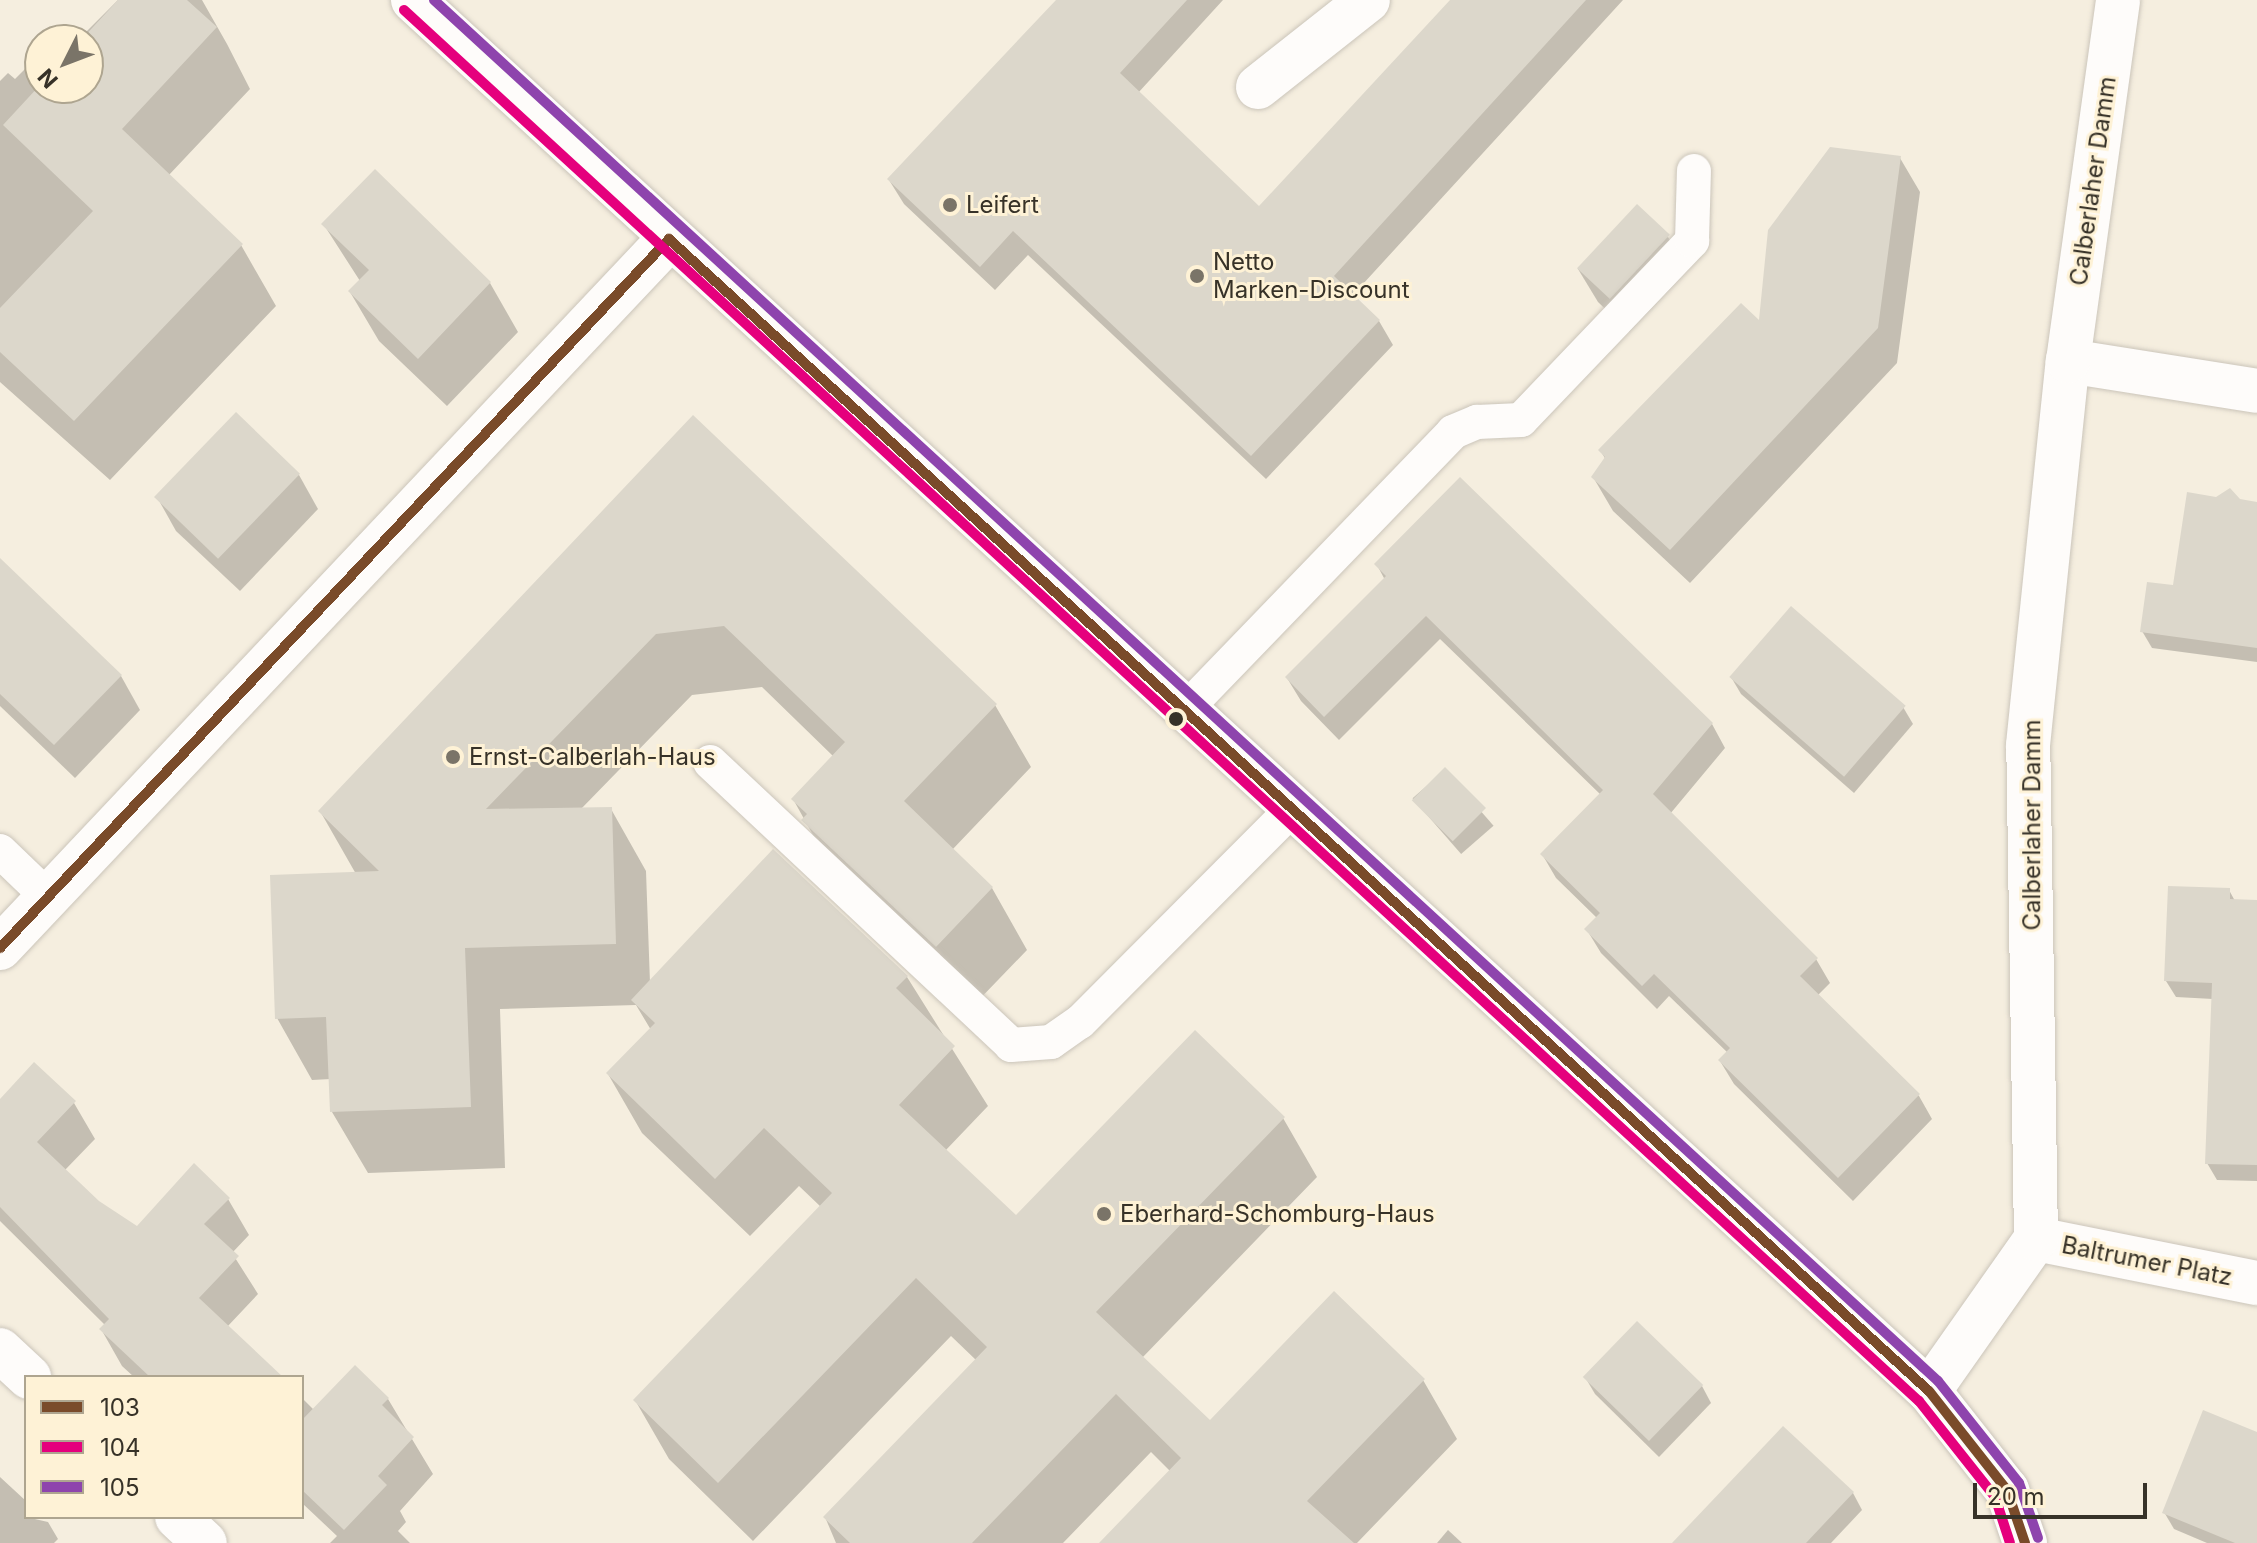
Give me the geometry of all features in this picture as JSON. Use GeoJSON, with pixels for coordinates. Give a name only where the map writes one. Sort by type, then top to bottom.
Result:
{"type":"FeatureCollection","features":[{"type":"Feature","properties":{"kind":"street"},"geometry":{"type":"LineString","coordinates":[[413,0],[1291,810],[1929,1391],[2007,1490],[2025,1543]]}},
{"type":"Feature","properties":{"kind":"street"},"geometry":{"type":"LineString","coordinates":[[1258,87],[1368,0]]}},
{"type":"Feature","properties":{"kind":"street","name":"Calberlaher Damm"},"geometry":{"type":"LineString","coordinates":[[2036,1239],[2028,745],[2068,361],[2118,0]]}},
{"type":"Feature","properties":{"kind":"street"},"geometry":{"type":"LineString","coordinates":[[0,948],[669,239]]}},
{"type":"Feature","properties":{"kind":"street"},"geometry":{"type":"LineString","coordinates":[[2068,361],[2257,391]]}},
{"type":"Feature","properties":{"kind":"street"},"geometry":{"type":"LineString","coordinates":[[1929,1391],[2036,1239]]}},
{"type":"Feature","properties":{"kind":"street","name":"Baltrumer Platz"},"geometry":{"type":"LineString","coordinates":[[2036,1239],[2257,1283]]}},
{"type":"Feature","properties":{"kind":"street"},"geometry":{"type":"LineString","coordinates":[[0,1350],[27,1375]]}},
{"type":"Feature","properties":{"kind":"street"},"geometry":{"type":"LineString","coordinates":[[179,1519],[205,1543]]}},
{"type":"Feature","properties":{"kind":"lane"},"geometry":{"type":"LineString","coordinates":[[1184,711],[1453,432],[1477,422],[1521,420],[1692,241],[1694,171]]}},
{"type":"Feature","properties":{"kind":"lane"},"geometry":{"type":"LineString","coordinates":[[710,762],[1011,1045],[1051,1042],[1080,1022],[1291,810]]}},
{"type":"Feature","properties":{"kind":"lane"},"geometry":{"type":"LineString","coordinates":[[0,851],[48,897]]}},
{"type":"Feature","properties":{"kind":"building"},"geometry":{"type":"Polygon","coordinates":[[[118,0],[187,0],[217,27],[122,129],[243,244],[74,421],[0,352],[0,308],[93,211],[3,125],[24,102],[104,104],[104,24],[96,24],[118,0]]]}},
{"type":"Feature","properties":{"kind":"building","name":"Netto Marken-Discount"},"geometry":{"type":"Polygon","coordinates":[[[1056,0],[1187,0],[1120,73],[1259,206],[1450,0],[1586,0],[1334,276],[1380,320],[1251,456],[1013,231],[980,267],[887,179],[1056,0]]]}},
{"type":"Feature","properties":{"kind":"building"},"geometry":{"type":"Polygon","coordinates":[[[1830,147],[1901,156],[1878,328],[1670,550],[1591,477],[1605,457],[1598,450],[1741,303],[1759,320],[1768,230],[1830,147]]]}},
{"type":"Feature","properties":{"kind":"building"},"geometry":{"type":"Polygon","coordinates":[[[375,169],[491,282],[418,359],[348,291],[369,270],[321,224],[375,169]]]}},
{"type":"Feature","properties":{"kind":"building"},"geometry":{"type":"Polygon","coordinates":[[[1637,204],[1670,235],[1610,299],[1577,268],[1637,204]]]}},
{"type":"Feature","properties":{"kind":"building"},"geometry":{"type":"Polygon","coordinates":[[[236,412],[300,474],[218,559],[154,497],[236,412]]]}},
{"type":"Feature","properties":{"kind":"building","name":"Ernst-Calberlah-Haus"},"geometry":{"type":"Polygon","coordinates":[[[693,415],[997,704],[904,801],[993,887],[936,947],[801,820],[807,814],[791,799],[845,742],[724,626],[656,634],[486,809],[612,807],[616,944],[465,948],[471,1107],[330,1112],[326,1017],[275,1019],[270,875],[379,871],[318,811],[693,415]]]}},
{"type":"Feature","properties":{"kind":"building"},"geometry":{"type":"Polygon","coordinates":[[[1460,477],[1713,723],[1653,794],[1818,958],[1800,976],[1920,1094],[1838,1178],[1718,1060],[1730,1048],[1654,974],[1642,986],[1584,929],[1600,913],[1540,854],[1603,790],[1426,616],[1324,717],[1285,677],[1386,576],[1374,564],[1460,477]]]}},
{"type":"Feature","properties":{"kind":"building"},"geometry":{"type":"Polygon","coordinates":[[[2230,488],[2240,499],[2257,502],[2257,648],[2140,632],[2147,582],[2173,585],[2187,492],[2216,497],[2230,488]]]}},
{"type":"Feature","properties":{"kind":"building"},"geometry":{"type":"Polygon","coordinates":[[[0,558],[122,675],[54,745],[0,694],[0,558]]]}},
{"type":"Feature","properties":{"kind":"building"},"geometry":{"type":"Polygon","coordinates":[[[1791,606],[1906,706],[1844,777],[1729,677],[1791,606]]]}},
{"type":"Feature","properties":{"kind":"building"},"geometry":{"type":"Polygon","coordinates":[[[1445,767],[1486,808],[1453,841],[1412,800],[1445,767]]]}},
{"type":"Feature","properties":{"kind":"building","name":"Eberhard-Schomburg-Haus"},"geometry":{"type":"Polygon","coordinates":[[[773,849],[908,976],[896,988],[955,1046],[899,1105],[1016,1215],[1195,1030],[1285,1117],[1096,1312],[1210,1420],[1334,1291],[1425,1379],[1307,1501],[1354,1543],[1099,1543],[1181,1458],[1116,1394],[972,1543],[850,1543],[823,1517],[987,1347],[916,1278],[718,1483],[633,1400],[832,1193],[764,1128],[715,1179],[606,1073],[655,1023],[631,1000],[773,849]]]}},
{"type":"Feature","properties":{"kind":"building"},"geometry":{"type":"Polygon","coordinates":[[[2168,886],[2230,888],[2230,899],[2257,900],[2257,1165],[2205,1164],[2212,983],[2164,981],[2168,886]]]}},
{"type":"Feature","properties":{"kind":"building"},"geometry":{"type":"Polygon","coordinates":[[[34,1062],[76,1101],[37,1142],[99,1201],[137,1226],[194,1163],[230,1198],[204,1224],[239,1256],[199,1298],[281,1375],[148,1375],[99,1329],[109,1319],[0,1207],[0,1099],[34,1062]]]}},
{"type":"Feature","properties":{"kind":"building"},"geometry":{"type":"Polygon","coordinates":[[[1637,1321],[1703,1385],[1649,1441],[1583,1377],[1637,1321]]]}},
{"type":"Feature","properties":{"kind":"building"},"geometry":{"type":"Polygon","coordinates":[[[355,1365],[389,1398],[382,1405],[414,1437],[378,1476],[387,1485],[344,1530],[304,1492],[304,1418],[355,1365]]]}},
{"type":"Feature","properties":{"kind":"building"},"geometry":{"type":"Polygon","coordinates":[[[2203,1410],[2257,1432],[2257,1543],[2235,1543],[2162,1513],[2203,1410]]]}},
{"type":"Feature","properties":{"kind":"building"},"geometry":{"type":"Polygon","coordinates":[[[1783,1426],[1854,1492],[1806,1543],[1672,1543],[1783,1426]]]}},
{"type":"Feature","properties":{"kind":"transit line","name":"105"},"geometry":{"type":"LineString","coordinates":[[434,0],[1938,1381],[2019,1483],[2038,1538]]}},
{"type":"Feature","properties":{"kind":"transit line","name":"104"},"geometry":{"type":"LineString","coordinates":[[404,10],[1919,1401],[1995,1497],[2010,1543]]}},
{"type":"Feature","properties":{"kind":"transit line","name":"103"},"geometry":{"type":"LineString","coordinates":[[0,948],[669,239],[1929,1391],[2007,1490],[2025,1543]]}},
{"type":"Feature","properties":{"kind":"place","name":"Leifert"},"geometry":{"type":"Point","coordinates":[950,205]}},
{"type":"Feature","properties":{"kind":"place","name":"Netto Marken-Discount"},"geometry":{"type":"Point","coordinates":[1197,276]}},
{"type":"Feature","properties":{"kind":"place","name":"Ernst-Calberlah-Haus"},"geometry":{"type":"Point","coordinates":[453,757]}},
{"type":"Feature","properties":{"kind":"place","name":"Eberhard-Schomburg-Haus"},"geometry":{"type":"Point","coordinates":[1104,1214]}}]}
